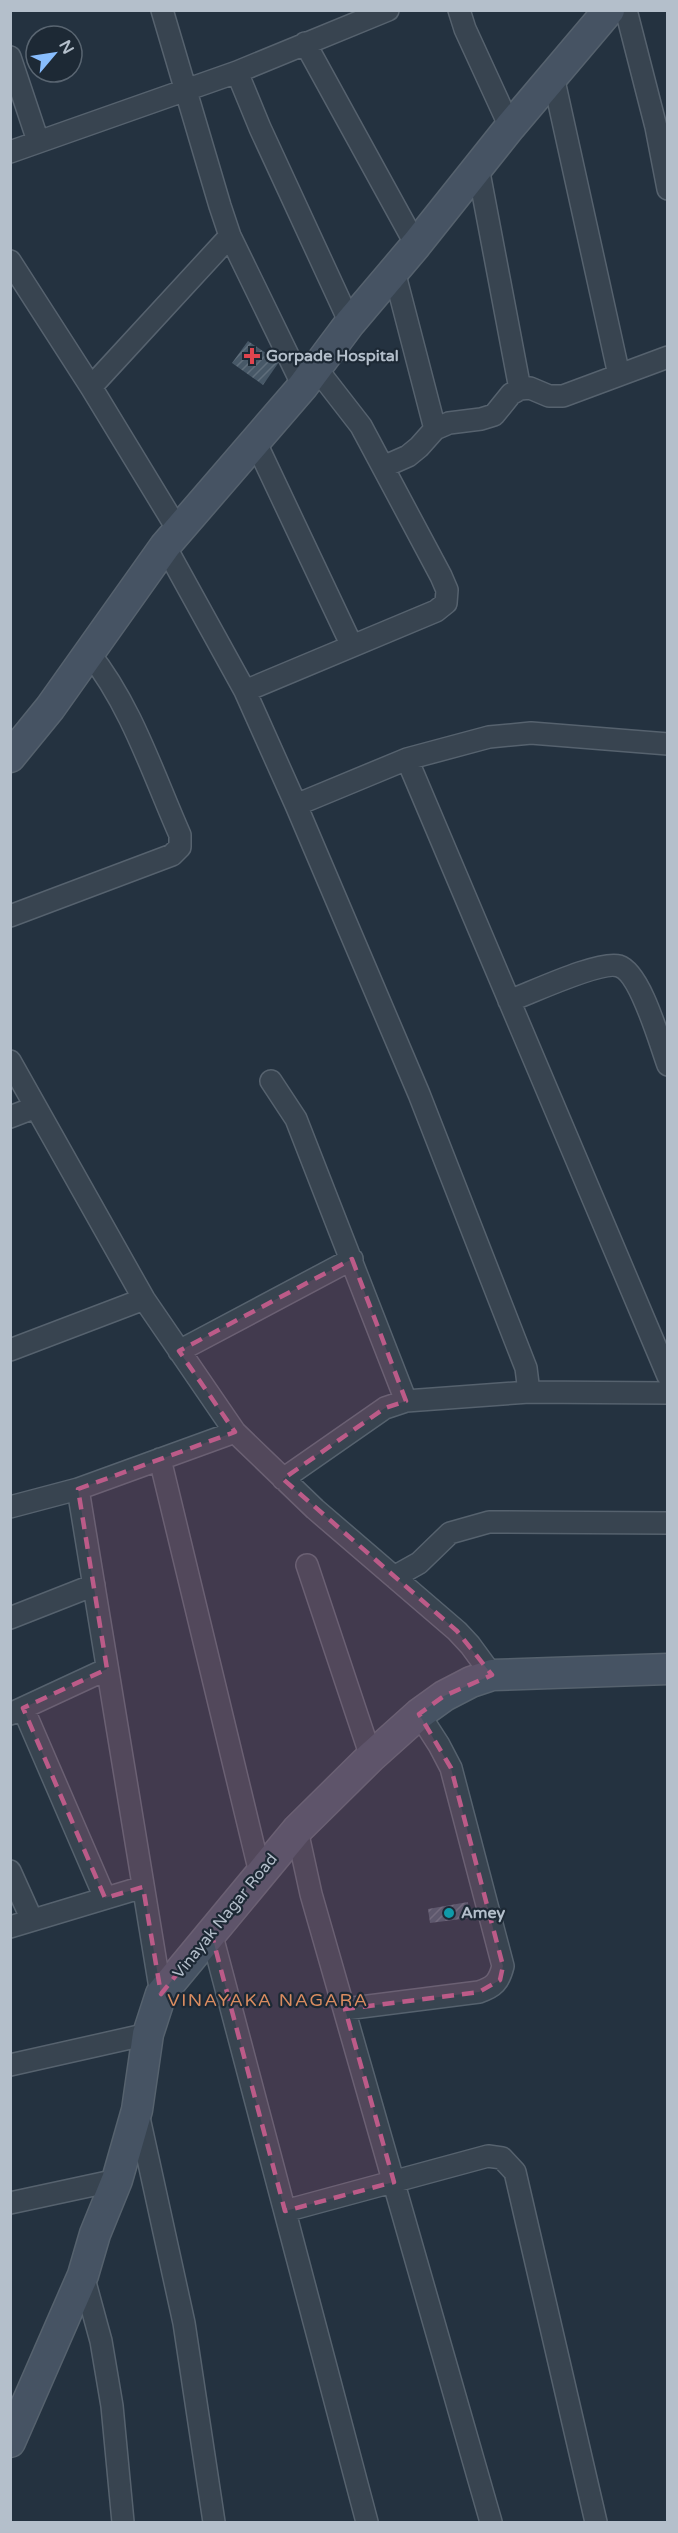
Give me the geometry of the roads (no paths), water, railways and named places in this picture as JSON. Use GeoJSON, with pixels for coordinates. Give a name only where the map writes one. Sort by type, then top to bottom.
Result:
{"type":"FeatureCollection","features":[{"type":"Feature","properties":{"kind":"street"},"geometry":{"type":"LineString","coordinates":[[162,10],[230,236],[310,377],[348,407],[383,467],[447,590],[446,603],[436,611],[245,691]]}},
{"type":"Feature","properties":{"kind":"street"},"geometry":{"type":"LineString","coordinates":[[459,10],[465,29],[510,126]]}},
{"type":"Feature","properties":{"kind":"street"},"geometry":{"type":"LineString","coordinates":[[12,750],[50,708],[172,538],[256,443],[510,126],[609,10]]}},
{"type":"Feature","properties":{"kind":"street"},"geometry":{"type":"LineString","coordinates":[[626,10],[656,128],[668,189]]}},
{"type":"Feature","properties":{"kind":"street"},"geometry":{"type":"LineString","coordinates":[[10,152],[237,72],[378,12]]}},
{"type":"Feature","properties":{"kind":"street"},"geometry":{"type":"LineString","coordinates":[[305,43],[416,245]]}},
{"type":"Feature","properties":{"kind":"street"},"geometry":{"type":"LineString","coordinates":[[10,57],[38,141]]}},
{"type":"Feature","properties":{"kind":"street"},"geometry":{"type":"LineString","coordinates":[[237,72],[260,128],[350,323]]}},
{"type":"Feature","properties":{"kind":"street"},"geometry":{"type":"LineString","coordinates":[[553,76],[618,375]]}},
{"type":"Feature","properties":{"kind":"street"},"geometry":{"type":"LineString","coordinates":[[478,167],[520,388]]}},
{"type":"Feature","properties":{"kind":"street"},"geometry":{"type":"LineString","coordinates":[[92,387],[230,236]]}},
{"type":"Feature","properties":{"kind":"street"},"geometry":{"type":"LineString","coordinates":[[10,261],[92,387],[172,538],[245,691],[419,1094],[526,1368],[529,1392]]}},
{"type":"Feature","properties":{"kind":"street"},"geometry":{"type":"LineString","coordinates":[[394,271],[435,429]]}},
{"type":"Feature","properties":{"kind":"street"},"geometry":{"type":"LineString","coordinates":[[383,467],[408,456],[435,429],[449,423],[494,415],[510,394],[520,388],[530,388],[549,396],[563,396],[668,357]]}},
{"type":"Feature","properties":{"kind":"street"},"geometry":{"type":"LineString","coordinates":[[256,443],[352,646]]}},
{"type":"Feature","properties":{"kind":"street"},"geometry":{"type":"LineString","coordinates":[[10,916],[172,855],[180,847],[180,835],[124,709],[102,669],[89,653]]}},
{"type":"Feature","properties":{"kind":"street"},"geometry":{"type":"LineString","coordinates":[[296,805],[407,759],[489,737],[531,733],[668,744]]}},
{"type":"Feature","properties":{"kind":"street"},"geometry":{"type":"LineString","coordinates":[[407,759],[668,1376]]}},
{"type":"Feature","properties":{"kind":"street"},"geometry":{"type":"LineString","coordinates":[[509,1001],[603,965],[621,966],[633,978],[642,996],[668,1065]]}},
{"type":"Feature","properties":{"kind":"street"},"geometry":{"type":"LineString","coordinates":[[10,1061],[144,1299],[235,1432],[283,1479],[457,1631],[492,1675]]}},
{"type":"Feature","properties":{"kind":"street"},"geometry":{"type":"LineString","coordinates":[[271,1081],[296,1119],[406,1401]]}},
{"type":"Feature","properties":{"kind":"street"},"geometry":{"type":"LineString","coordinates":[[10,1117],[36,1107]]}},
{"type":"Feature","properties":{"kind":"street"},"geometry":{"type":"LineString","coordinates":[[180,1351],[352,1259]]}},
{"type":"Feature","properties":{"kind":"street"},"geometry":{"type":"LineString","coordinates":[[10,1350],[144,1299]]}},
{"type":"Feature","properties":{"kind":"street"},"geometry":{"type":"LineString","coordinates":[[283,1479],[385,1408],[406,1401],[529,1392],[668,1393]]}},
{"type":"Feature","properties":{"kind":"street"},"geometry":{"type":"LineString","coordinates":[[10,1507],[78,1489],[235,1432]]}},
{"type":"Feature","properties":{"kind":"street"},"geometry":{"type":"LineString","coordinates":[[160,1459],[260,1872]]}},
{"type":"Feature","properties":{"kind":"street"},"geometry":{"type":"LineString","coordinates":[[78,1489],[162,1994]]}},
{"type":"Feature","properties":{"kind":"street"},"geometry":{"type":"LineString","coordinates":[[394,1577],[419,1563],[450,1533],[489,1522],[668,1523]]}},
{"type":"Feature","properties":{"kind":"street"},"geometry":{"type":"LineString","coordinates":[[307,1565],[371,1757]]}},
{"type":"Feature","properties":{"kind":"street"},"geometry":{"type":"LineString","coordinates":[[10,1618],[94,1585]]}},
{"type":"Feature","properties":{"kind":"street"},"geometry":{"type":"LineString","coordinates":[[105,1898],[17,1711],[108,1669]]}},
{"type":"Feature","properties":{"kind":"street","name":"Vinayak Nagar Road"},"geometry":{"type":"LineString","coordinates":[[10,2442],[83,2275],[95,2234],[117,2180],[137,2110],[148,2034],[162,1994],[260,1872],[297,1830],[371,1757],[420,1714],[462,1687],[492,1675],[668,1669]]}},
{"type":"Feature","properties":{"kind":"street"},"geometry":{"type":"LineString","coordinates":[[345,2009],[479,1992],[491,1988],[500,1980],[502,1966],[451,1768],[420,1714]]}},
{"type":"Feature","properties":{"kind":"street"},"geometry":{"type":"LineString","coordinates":[[297,1830],[311,1894],[491,2523]]}},
{"type":"Feature","properties":{"kind":"street"},"geometry":{"type":"LineString","coordinates":[[10,1871],[32,1920]]}},
{"type":"Feature","properties":{"kind":"street"},"geometry":{"type":"LineString","coordinates":[[10,1927],[144,1887]]}},
{"type":"Feature","properties":{"kind":"street"},"geometry":{"type":"LineString","coordinates":[[211,1932],[367,2523]]}},
{"type":"Feature","properties":{"kind":"street"},"geometry":{"type":"LineString","coordinates":[[10,2065],[148,2034]]}},
{"type":"Feature","properties":{"kind":"street"},"geometry":{"type":"LineString","coordinates":[[137,2110],[184,2324],[214,2523]]}},
{"type":"Feature","properties":{"kind":"street"},"geometry":{"type":"LineString","coordinates":[[285,2211],[489,2156],[502,2158],[515,2172],[596,2523]]}},
{"type":"Feature","properties":{"kind":"street"},"geometry":{"type":"LineString","coordinates":[[10,2203],[117,2180]]}},
{"type":"Feature","properties":{"kind":"street"},"geometry":{"type":"LineString","coordinates":[[83,2275],[101,2342],[112,2406],[123,2523]]}},
{"type":"Feature","properties":{"kind":"place","name":"Gorpade Hospital"},"geometry":{"type":"Point","coordinates":[252,356]}},
{"type":"Feature","properties":{"kind":"place","name":"Amey"},"geometry":{"type":"Point","coordinates":[449,1913]}},
{"type":"Feature","properties":{"kind":"district","name":"VINAYAKA NAGARA"},"geometry":{"type":"Point","coordinates":[268,2000]}}]}
